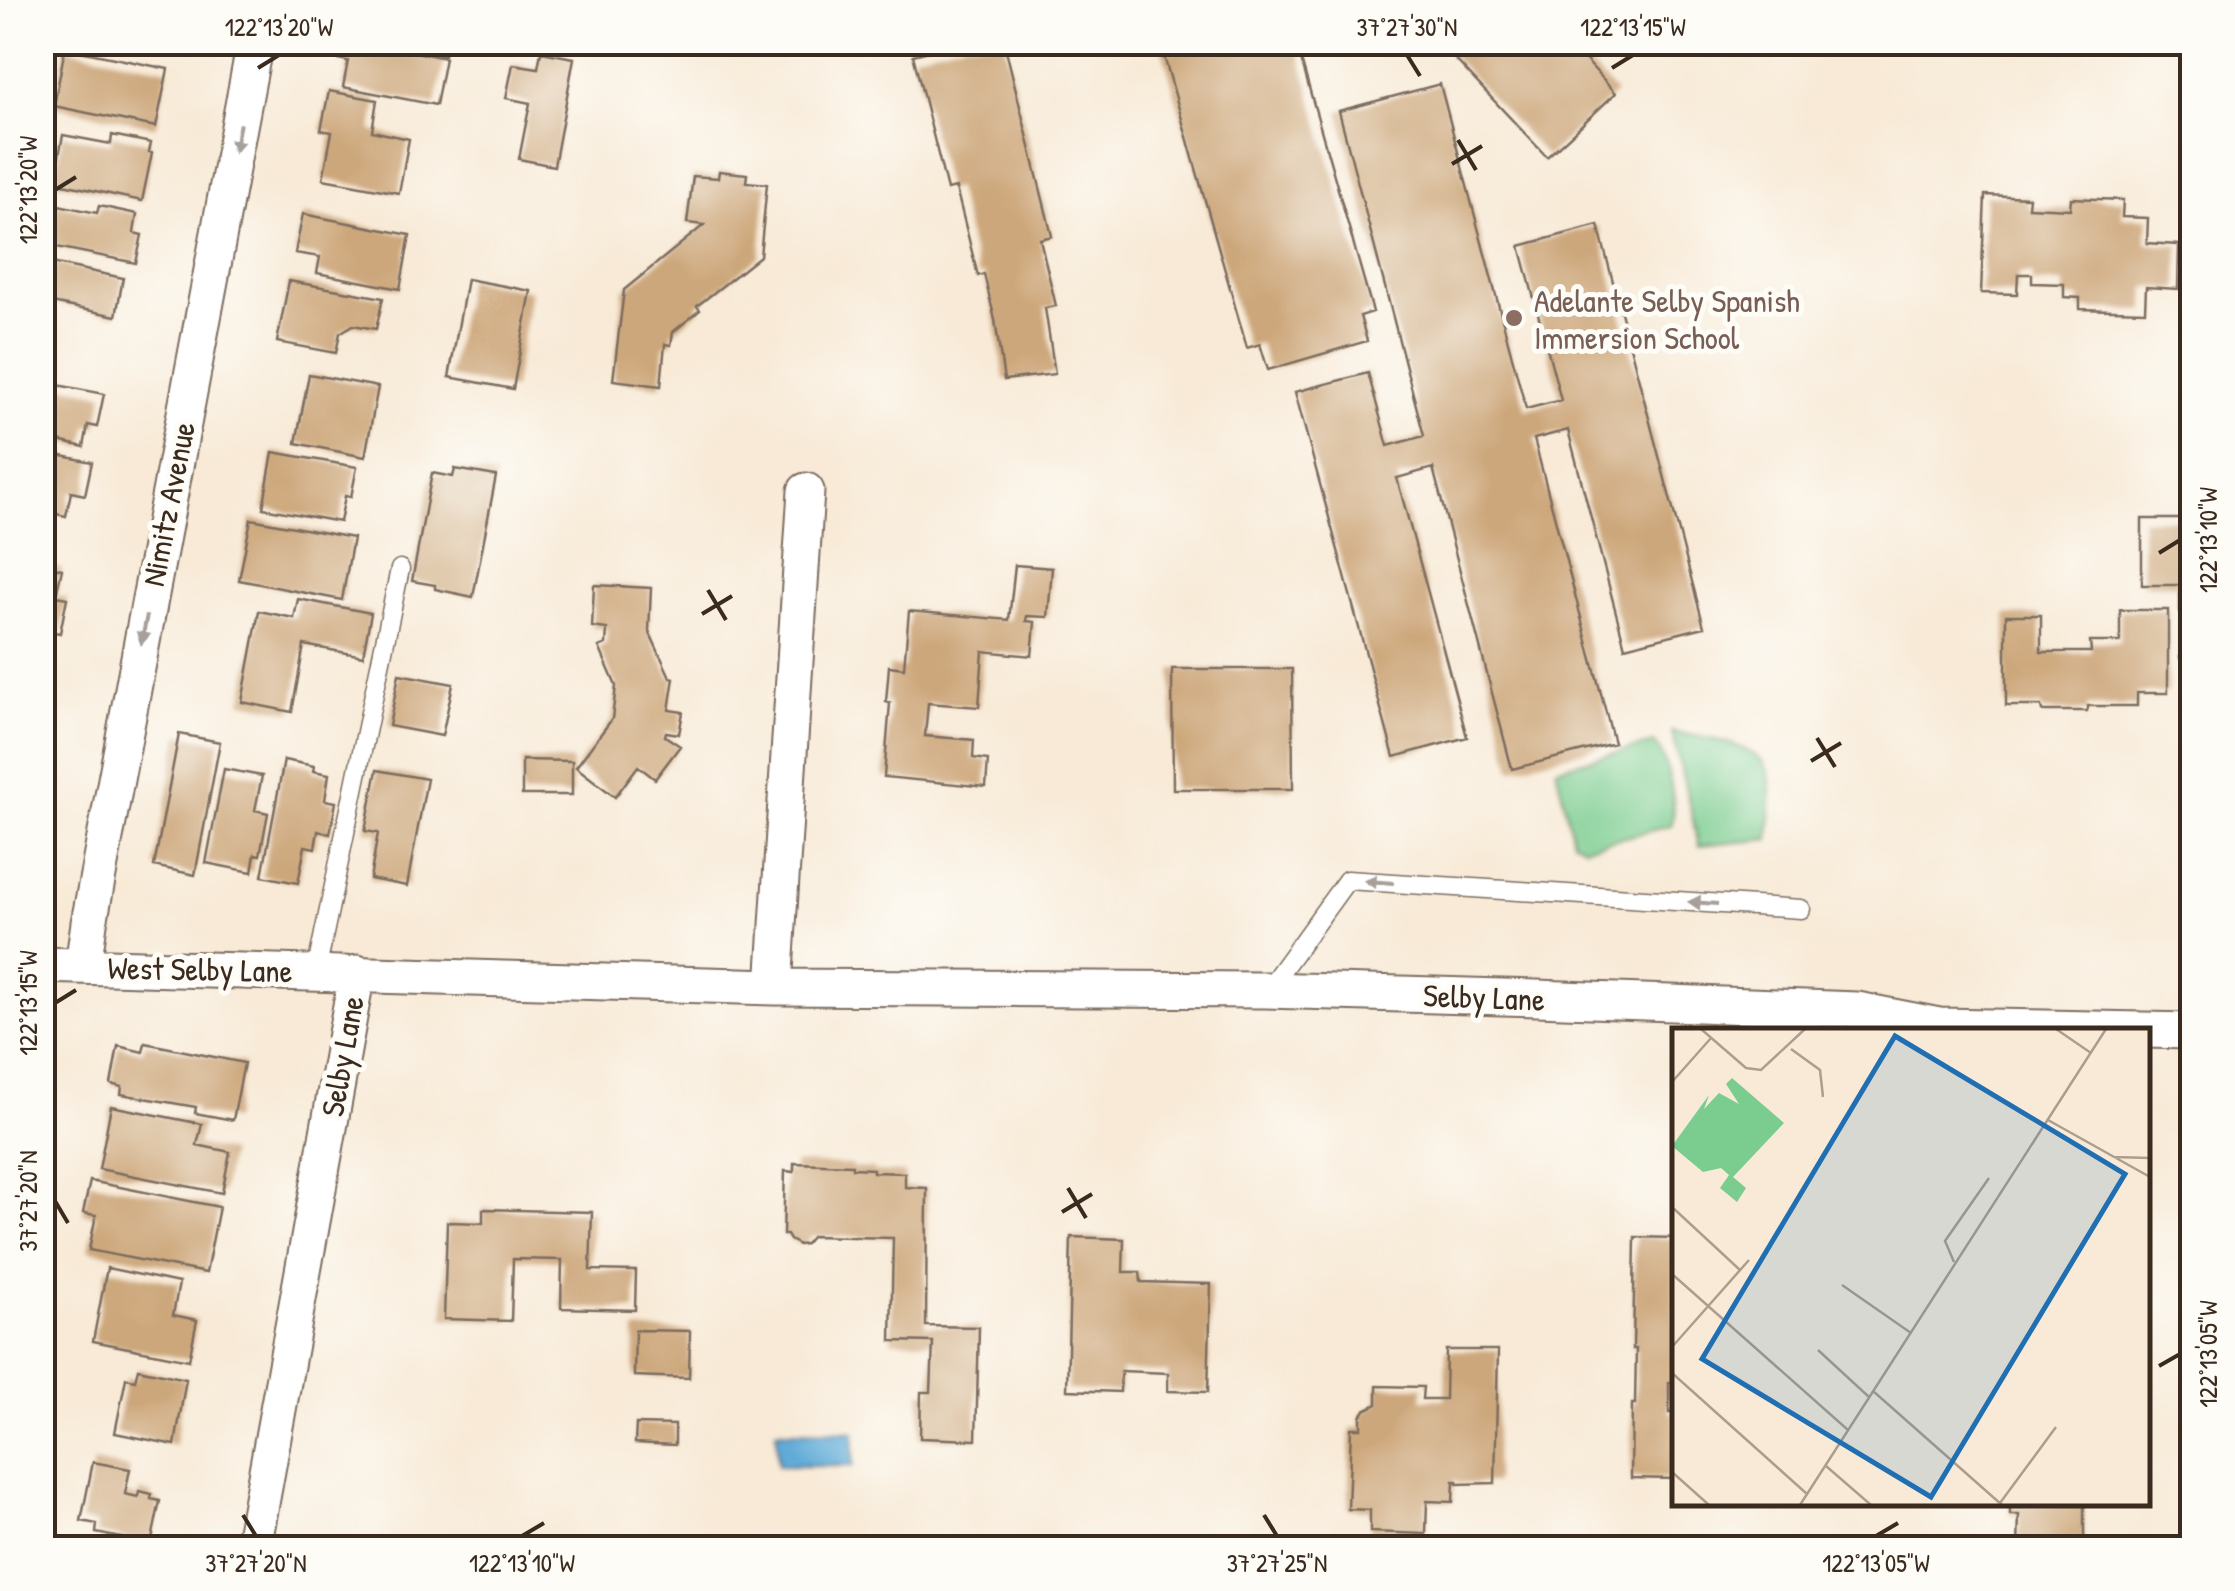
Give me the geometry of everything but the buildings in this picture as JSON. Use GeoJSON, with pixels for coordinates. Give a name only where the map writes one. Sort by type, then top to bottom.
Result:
{"type":"FeatureCollection","features":[{"type":"Feature","properties":{"kind":"street","name":"Nimitz Avenue"},"geometry":{"type":"LineString","coordinates":[[84,966],[255,42]]}},
{"type":"Feature","properties":{"kind":"street"},"geometry":{"type":"LineString","coordinates":[[774,988],[806,491]]}},
{"type":"Feature","properties":{"kind":"street","name":"West Selby Lane"},"geometry":{"type":"LineString","coordinates":[[42,965],[358,973]]}},
{"type":"Feature","properties":{"kind":"street","name":"Selby Lane"},"geometry":{"type":"LineString","coordinates":[[253,1548],[358,973],[774,988],[1266,990],[1803,1007],[1858,1010],[1939,1026],[2023,1028]]}},
{"type":"Feature","properties":{"kind":"street","name":"Selby Lane"},"geometry":{"type":"LineString","coordinates":[[2150,1031],[2192,1032]]}},
{"type":"Feature","properties":{"kind":"lane"},"geometry":{"type":"LineString","coordinates":[[316,972],[400,569]]}},
{"type":"Feature","properties":{"kind":"lane"},"geometry":{"type":"LineString","coordinates":[[1266,990],[1347,880],[1801,910]]}},
{"type":"Feature","properties":{"kind":"green space"},"geometry":{"type":"Polygon","coordinates":[[[1672,732],[1728,743],[1755,755],[1764,764],[1771,791],[1770,839],[1699,846],[1672,732]]]}},
{"type":"Feature","properties":{"kind":"green space"},"geometry":{"type":"Polygon","coordinates":[[[1655,743],[1670,783],[1671,826],[1584,847],[1573,841],[1556,768],[1655,743]]]}},
{"type":"Feature","properties":{"kind":"water"},"geometry":{"type":"Polygon","coordinates":[[[776,1431],[854,1432],[853,1466],[778,1466],[776,1431]]]}},
{"type":"Feature","properties":{"kind":"place","name":"Adelante Selby Spanish Immersion School"},"geometry":{"type":"Point","coordinates":[1514,318]}}]}
